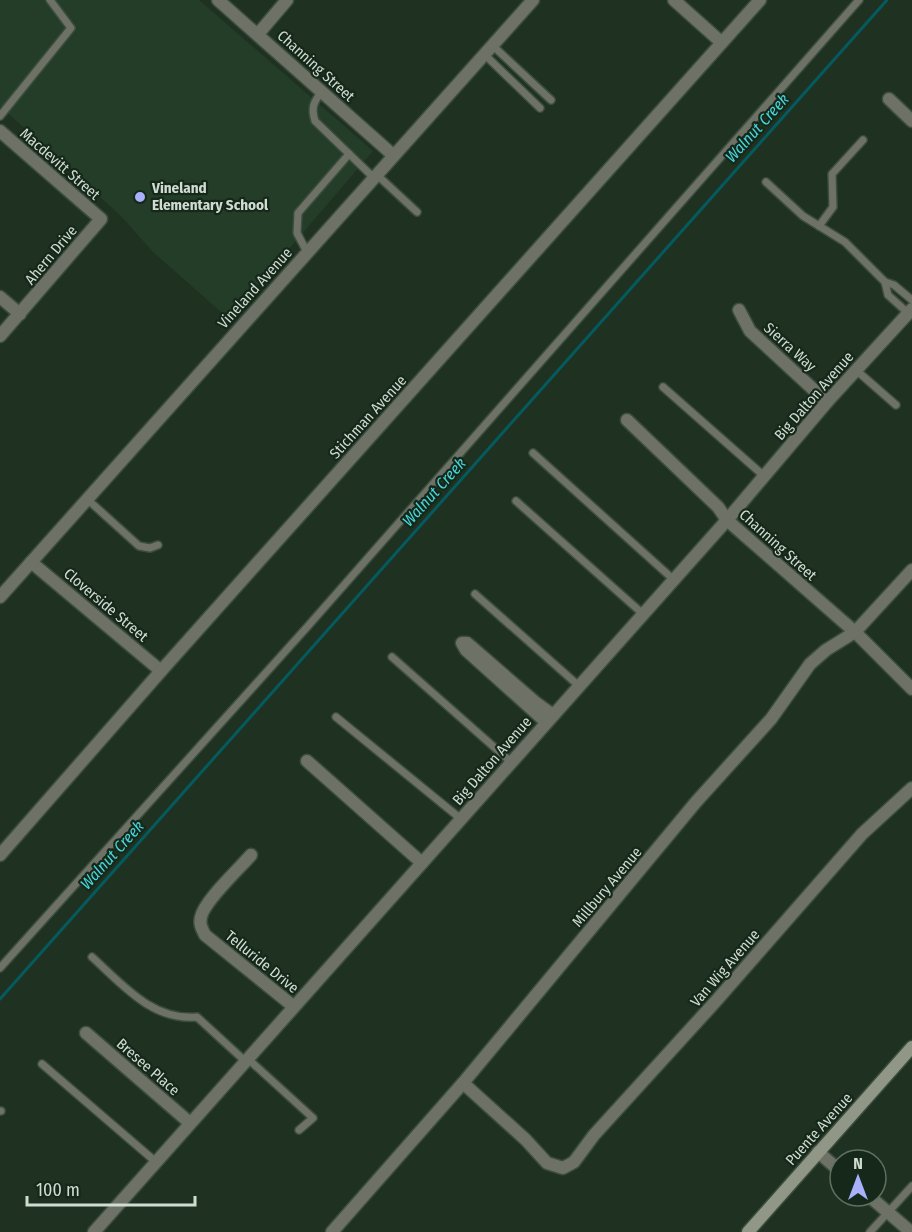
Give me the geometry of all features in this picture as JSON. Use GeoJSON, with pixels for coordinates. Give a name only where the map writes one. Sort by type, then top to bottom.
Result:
{"type":"FeatureCollection","features":[{"type":"Feature","properties":{"kind":"main road","name":"Puente Avenue"},"geometry":{"type":"LineString","coordinates":[[748,1232],[912,1047]]}},
{"type":"Feature","properties":{"kind":"street","name":"Channing Street"},"geometry":{"type":"LineString","coordinates":[[218,0],[393,155]]}},
{"type":"Feature","properties":{"kind":"street"},"geometry":{"type":"LineString","coordinates":[[258,34],[287,0]]}},
{"type":"Feature","properties":{"kind":"street","name":"Vineland Avenue"},"geometry":{"type":"LineString","coordinates":[[0,597],[533,0]]}},
{"type":"Feature","properties":{"kind":"street"},"geometry":{"type":"LineString","coordinates":[[674,0],[721,42]]}},
{"type":"Feature","properties":{"kind":"street","name":"Stichman Avenue"},"geometry":{"type":"LineString","coordinates":[[0,855],[161,671],[760,0]]}},
{"type":"Feature","properties":{"kind":"street"},"geometry":{"type":"LineString","coordinates":[[888,99],[912,121]]}},
{"type":"Feature","properties":{"kind":"street","name":"Macdevitt Street"},"geometry":{"type":"LineString","coordinates":[[0,131],[101,219]]}},
{"type":"Feature","properties":{"kind":"street","name":"Ahern Drive"},"geometry":{"type":"LineString","coordinates":[[0,336],[101,219]]}},
{"type":"Feature","properties":{"kind":"street"},"geometry":{"type":"LineString","coordinates":[[0,297],[20,314]]}},
{"type":"Feature","properties":{"kind":"street","name":"Sierra Way"},"geometry":{"type":"LineString","coordinates":[[739,310],[750,331],[827,402]]}},
{"type":"Feature","properties":{"kind":"street","name":"Big Dalton Avenue"},"geometry":{"type":"LineString","coordinates":[[94,1232],[910,311]]}},
{"type":"Feature","properties":{"kind":"street","name":"Channing Street"},"geometry":{"type":"LineString","coordinates":[[627,420],[718,507],[727,520],[855,632],[912,689]]}},
{"type":"Feature","properties":{"kind":"street","name":"Cloverside Street"},"geometry":{"type":"LineString","coordinates":[[31,562],[161,671]]}},
{"type":"Feature","properties":{"kind":"street","name":"Millbury Avenue"},"geometry":{"type":"LineString","coordinates":[[332,1232],[463,1083],[696,802],[771,718],[810,664],[826,650],[855,632],[912,570]]}},
{"type":"Feature","properties":{"kind":"street"},"geometry":{"type":"LineString","coordinates":[[462,643],[467,643],[535,702],[549,718],[466,650],[462,643]]}},
{"type":"Feature","properties":{"kind":"street"},"geometry":{"type":"LineString","coordinates":[[307,761],[422,863]]}},
{"type":"Feature","properties":{"kind":"street","name":"Van Wig Avenue"},"geometry":{"type":"LineString","coordinates":[[463,1083],[526,1140],[547,1163],[563,1168],[574,1162],[594,1135],[717,1001],[862,834],[912,788]]}},
{"type":"Feature","properties":{"kind":"street","name":"Telluride Drive"},"geometry":{"type":"LineString","coordinates":[[251,855],[206,904],[201,916],[201,927],[205,935],[293,1006]]}},
{"type":"Feature","properties":{"kind":"street","name":"Bresee Place"},"geometry":{"type":"LineString","coordinates":[[86,1033],[190,1123]]}},
{"type":"Feature","properties":{"kind":"street"},"geometry":{"type":"LineString","coordinates":[[818,1152],[828,1161]]}},
{"type":"Feature","properties":{"kind":"street"},"geometry":{"type":"LineString","coordinates":[[883,1208],[911,1232]]}},
{"type":"Feature","properties":{"kind":"lane"},"geometry":{"type":"LineString","coordinates":[[0,116],[71,28],[50,0]]}},
{"type":"Feature","properties":{"kind":"lane"},"geometry":{"type":"LineString","coordinates":[[0,968],[323,608],[859,0]]}},
{"type":"Feature","properties":{"kind":"lane"},"geometry":{"type":"LineString","coordinates":[[488,50],[551,100]]}},
{"type":"Feature","properties":{"kind":"lane"},"geometry":{"type":"LineString","coordinates":[[488,50],[540,108]]}},
{"type":"Feature","properties":{"kind":"lane"},"geometry":{"type":"LineString","coordinates":[[322,91],[313,103],[315,122],[417,212]]}},
{"type":"Feature","properties":{"kind":"lane"},"geometry":{"type":"LineString","coordinates":[[819,226],[833,207],[832,174],[863,140]]}},
{"type":"Feature","properties":{"kind":"lane"},"geometry":{"type":"LineString","coordinates":[[307,252],[297,233],[298,213],[349,154]]}},
{"type":"Feature","properties":{"kind":"lane"},"geometry":{"type":"LineString","coordinates":[[766,182],[803,216],[845,242],[885,282],[894,285],[912,300]]}},
{"type":"Feature","properties":{"kind":"lane"},"geometry":{"type":"LineString","coordinates":[[885,282],[888,295],[910,311]]}},
{"type":"Feature","properties":{"kind":"lane"},"geometry":{"type":"LineString","coordinates":[[856,370],[896,405]]}},
{"type":"Feature","properties":{"kind":"lane"},"geometry":{"type":"LineString","coordinates":[[663,387],[764,476]]}},
{"type":"Feature","properties":{"kind":"lane"},"geometry":{"type":"LineString","coordinates":[[533,453],[674,580]]}},
{"type":"Feature","properties":{"kind":"lane"},"geometry":{"type":"LineString","coordinates":[[87,499],[139,546],[150,548],[158,545]]}},
{"type":"Feature","properties":{"kind":"lane"},"geometry":{"type":"LineString","coordinates":[[516,501],[643,614]]}},
{"type":"Feature","properties":{"kind":"lane"},"geometry":{"type":"LineString","coordinates":[[475,594],[579,686]]}},
{"type":"Feature","properties":{"kind":"lane"},"geometry":{"type":"LineString","coordinates":[[392,657],[511,762]]}},
{"type":"Feature","properties":{"kind":"lane"},"geometry":{"type":"LineString","coordinates":[[336,717],[461,819]]}},
{"type":"Feature","properties":{"kind":"lane"},"geometry":{"type":"LineString","coordinates":[[92,957],[148,1006],[164,1013],[190,1018],[197,1017],[313,1118],[299,1130]]}},
{"type":"Feature","properties":{"kind":"lane"},"geometry":{"type":"LineString","coordinates":[[42,1064],[156,1162]]}},
{"type":"Feature","properties":{"kind":"lane"},"geometry":{"type":"LineString","coordinates":[[870,1232],[912,1186]]}},
{"type":"Feature","properties":{"kind":"shaded area"},"geometry":{"type":"Polygon","coordinates":[[[0,0],[199,0],[373,151],[229,319],[153,252],[121,216],[0,106],[0,0]]]}},
{"type":"Feature","properties":{"kind":"waterway","name":"Walnut Creek"},"geometry":{"type":"LineString","coordinates":[[0,999],[887,0]]}},
{"type":"Feature","properties":{"kind":"place","name":"Vineland Elementary School"},"geometry":{"type":"Point","coordinates":[140,197]}}]}
